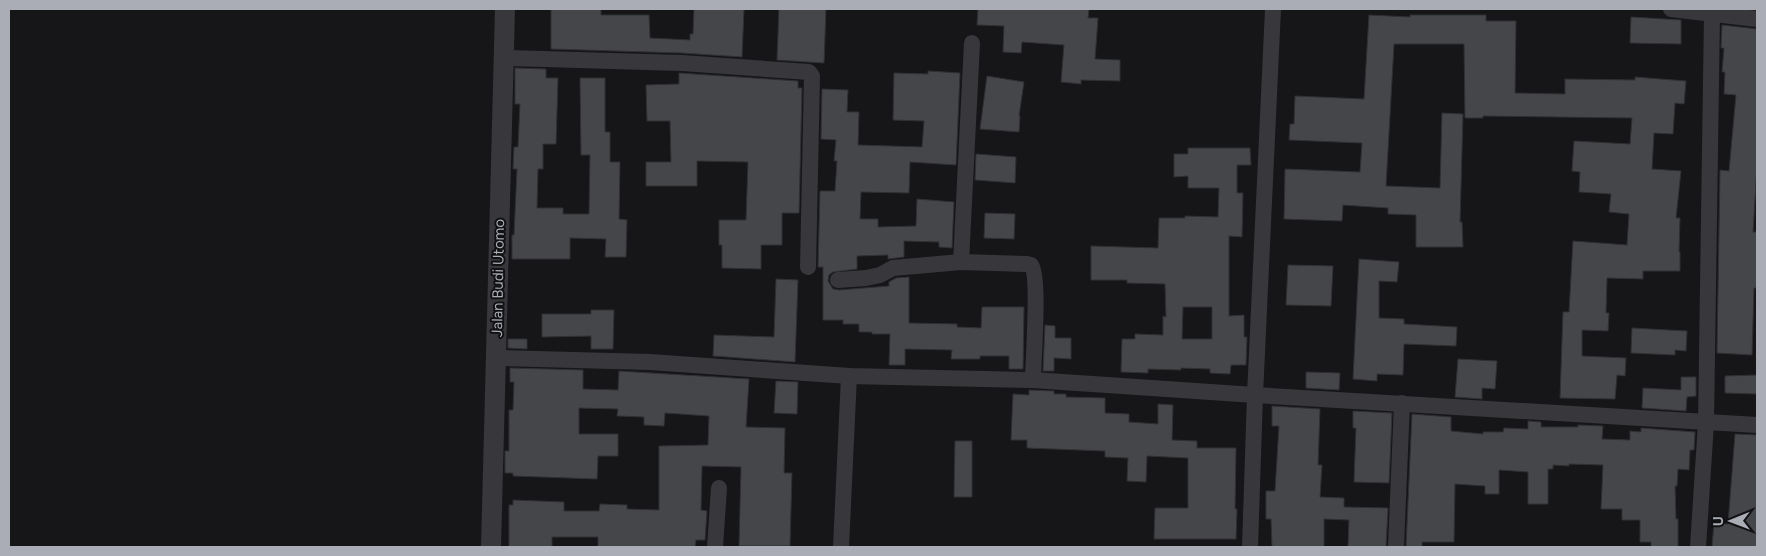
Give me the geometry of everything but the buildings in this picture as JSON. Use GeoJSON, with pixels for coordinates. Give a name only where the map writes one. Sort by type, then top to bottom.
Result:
{"type":"FeatureCollection","features":[{"type":"Feature","properties":{"kind":"street","name":"Jalan Budi Utomo"},"geometry":{"type":"LineString","coordinates":[[491,547],[505,9]]}},
{"type":"Feature","properties":{"kind":"street"},"geometry":{"type":"LineString","coordinates":[[1250,547],[1273,9]]}},
{"type":"Feature","properties":{"kind":"street"},"geometry":{"type":"LineString","coordinates":[[1671,9],[1757,19]]}},
{"type":"Feature","properties":{"kind":"street"},"geometry":{"type":"LineString","coordinates":[[1698,547],[1706,423],[1712,13]]}},
{"type":"Feature","properties":{"kind":"street"},"geometry":{"type":"LineString","coordinates":[[961,262],[972,43]]}},
{"type":"Feature","properties":{"kind":"street"},"geometry":{"type":"LineString","coordinates":[[504,58],[682,64],[809,72],[812,76],[808,267]]}},
{"type":"Feature","properties":{"kind":"street"},"geometry":{"type":"LineString","coordinates":[[838,280],[880,275],[893,268],[961,262],[1027,264],[1034,268],[1036,290],[1033,380]]}},
{"type":"Feature","properties":{"kind":"street"},"geometry":{"type":"LineString","coordinates":[[496,358],[650,362],[849,376],[1033,380],[1757,425]]}},
{"type":"Feature","properties":{"kind":"street"},"geometry":{"type":"LineString","coordinates":[[841,547],[849,376]]}},
{"type":"Feature","properties":{"kind":"street"},"geometry":{"type":"LineString","coordinates":[[1396,547],[1402,403]]}},
{"type":"Feature","properties":{"kind":"street"},"geometry":{"type":"LineString","coordinates":[[715,547],[719,488]]}}]}
